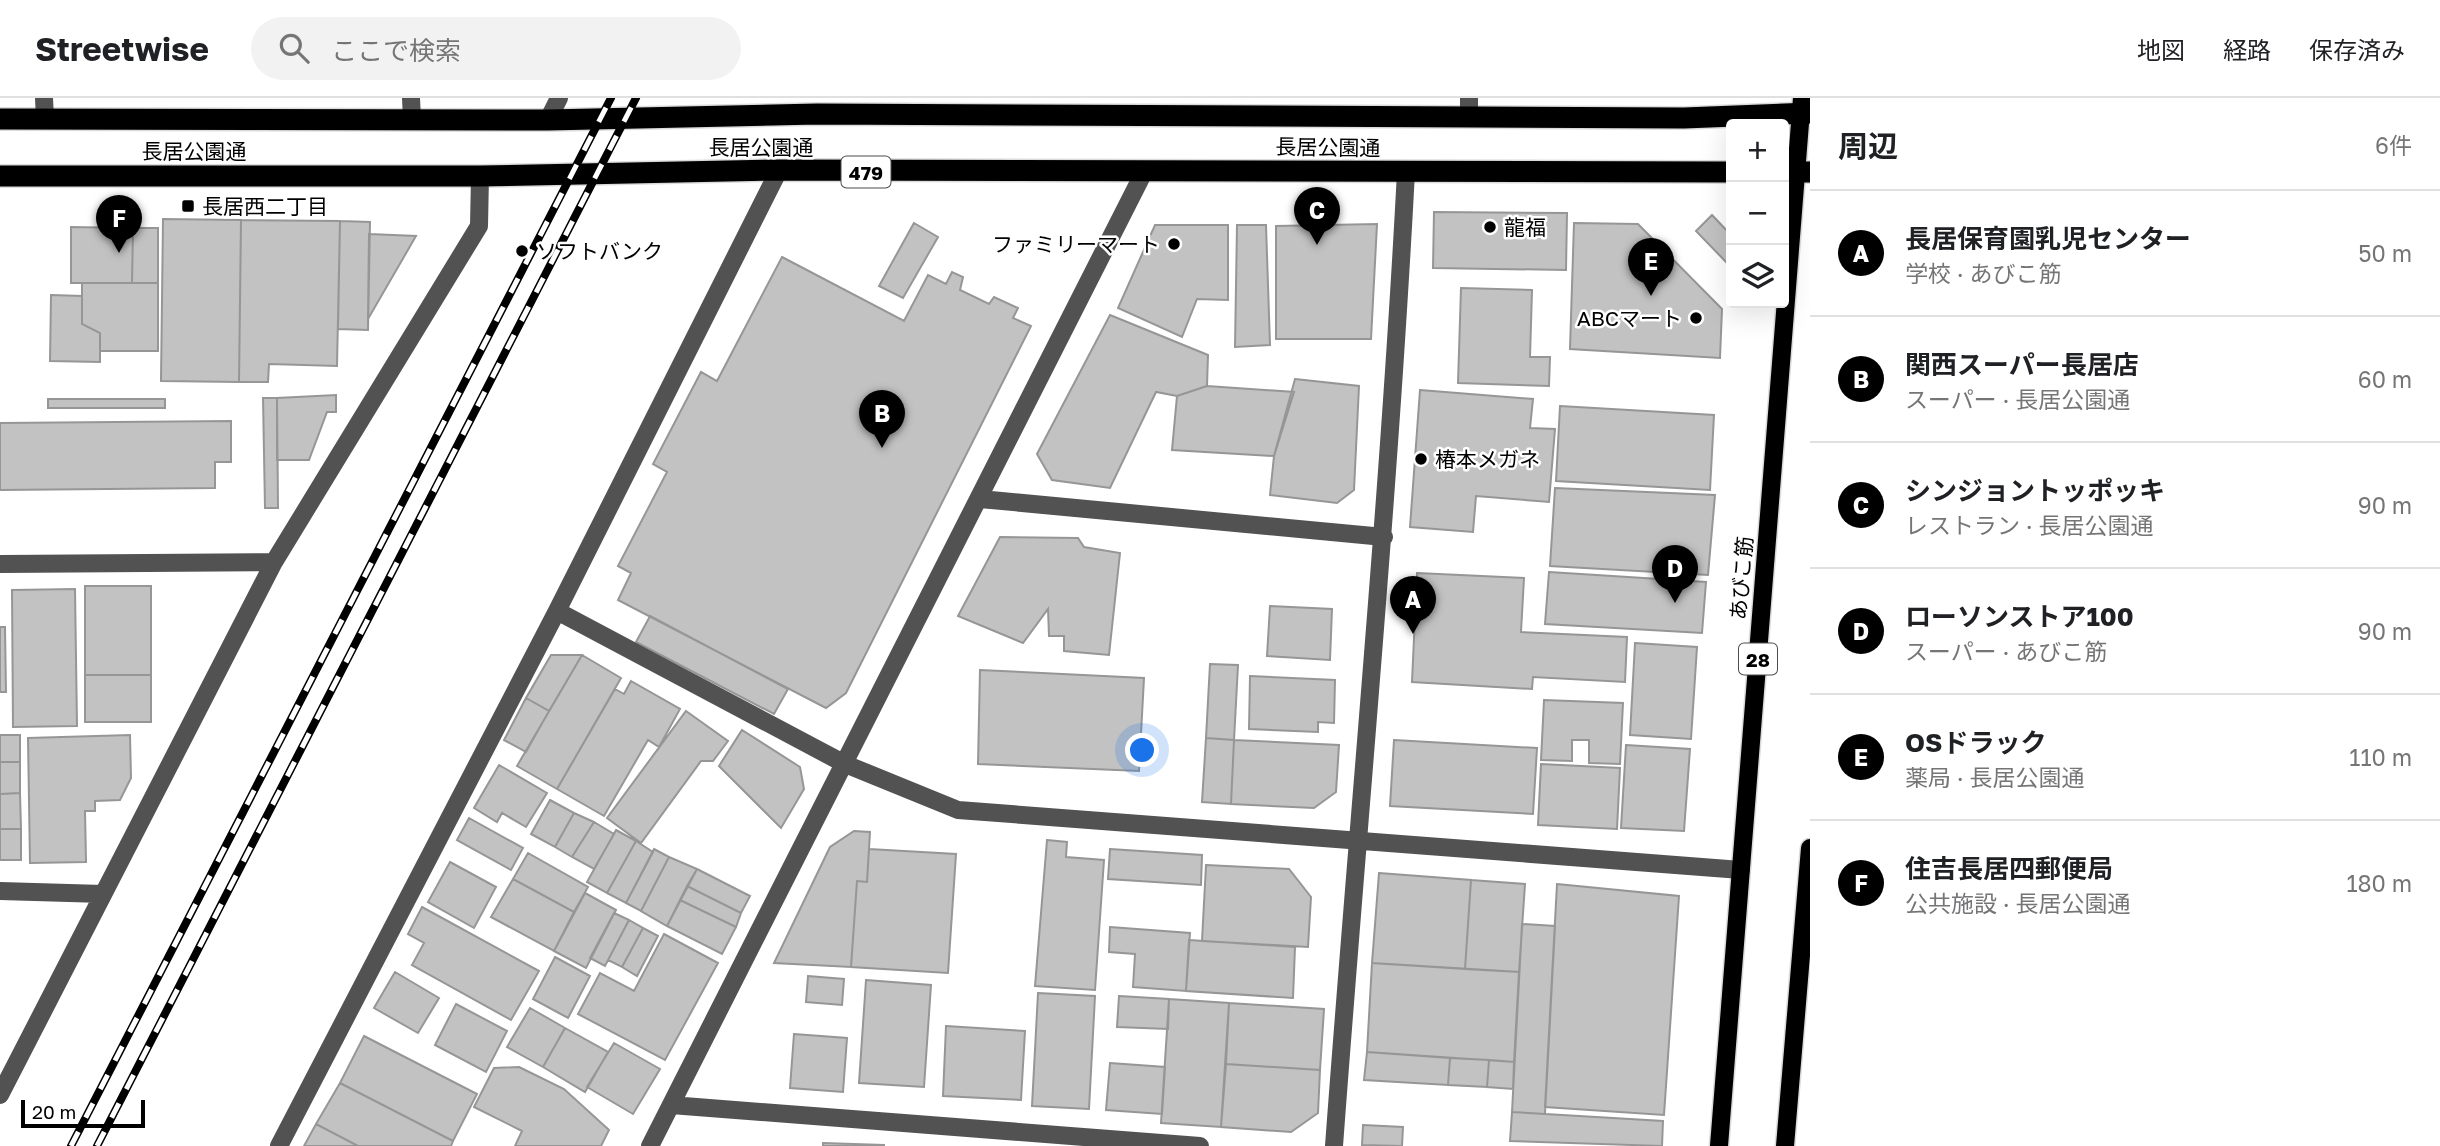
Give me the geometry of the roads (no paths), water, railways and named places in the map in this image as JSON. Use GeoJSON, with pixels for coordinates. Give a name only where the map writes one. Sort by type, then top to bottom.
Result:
{"type":"FeatureCollection","features":[{"type":"Feature","properties":{"kind":"highway","name":"長居公園通"},"geometry":{"type":"LineString","coordinates":[[0,119],[45,109],[411,108],[548,120],[814,106],[1469,108],[1684,118],[1804,108]]}},
{"type":"Feature","properties":{"kind":"highway","name":"長居公園通"},"geometry":{"type":"LineString","coordinates":[[0,176],[480,177],[779,170],[1726,172]]}},
{"type":"Feature","properties":{"kind":"main road","name":"あびこ筋"},"geometry":{"type":"LineString","coordinates":[[1719,1146],[1804,108]]}},
{"type":"Feature","properties":{"kind":"main road"},"geometry":{"type":"LineString","coordinates":[[1785,1146],[1810,848]]}},
{"type":"Feature","properties":{"kind":"street"},"geometry":{"type":"LineString","coordinates":[[548,120],[559,98]]}},
{"type":"Feature","properties":{"kind":"street"},"geometry":{"type":"LineString","coordinates":[[279,1146],[557,611],[779,170]]}},
{"type":"Feature","properties":{"kind":"street"},"geometry":{"type":"LineString","coordinates":[[650,1146],[1145,170]]}},
{"type":"Feature","properties":{"kind":"street"},"geometry":{"type":"LineString","coordinates":[[1334,1146],[1356,840],[1384,537],[1406,172]]}},
{"type":"Feature","properties":{"kind":"street"},"geometry":{"type":"LineString","coordinates":[[0,1095],[274,562],[479,226],[480,177]]}},
{"type":"Feature","properties":{"kind":"street"},"geometry":{"type":"LineString","coordinates":[[980,499],[1384,537]]}},
{"type":"Feature","properties":{"kind":"street"},"geometry":{"type":"LineString","coordinates":[[0,564],[274,562]]}},
{"type":"Feature","properties":{"kind":"street"},"geometry":{"type":"LineString","coordinates":[[557,611],[845,764],[958,810],[1741,870]]}},
{"type":"Feature","properties":{"kind":"street"},"geometry":{"type":"LineString","coordinates":[[0,891],[103,894]]}},
{"type":"Feature","properties":{"kind":"street"},"geometry":{"type":"LineString","coordinates":[[671,1105],[1200,1146]]}},
{"type":"Feature","properties":{"kind":"railway"},"geometry":{"type":"LineString","coordinates":[[71,1146],[611,98]]}},
{"type":"Feature","properties":{"kind":"railway"},"geometry":{"type":"LineString","coordinates":[[97,1146],[636,98]]}},
{"type":"Feature","properties":{"kind":"place","name":"長居西二丁目"},"geometry":{"type":"Point","coordinates":[188,206]}},
{"type":"Feature","properties":{"kind":"place","name":"龍福"},"geometry":{"type":"Point","coordinates":[1490,227]}},
{"type":"Feature","properties":{"kind":"place","name":"ファミリーマート"},"geometry":{"type":"Point","coordinates":[1174,244]}},
{"type":"Feature","properties":{"kind":"place","name":"シンジョントッポッキ"},"geometry":{"type":"Point","coordinates":[1317,245]}},
{"type":"Feature","properties":{"kind":"place","name":"ソフトバンク"},"geometry":{"type":"Point","coordinates":[522,251]}},
{"type":"Feature","properties":{"kind":"place","name":"住吉長居四郵便局"},"geometry":{"type":"Point","coordinates":[119,253]}},
{"type":"Feature","properties":{"kind":"place","name":"OSドラック"},"geometry":{"type":"Point","coordinates":[1651,296]}},
{"type":"Feature","properties":{"kind":"place","name":"ABCマート"},"geometry":{"type":"Point","coordinates":[1696,318]}},
{"type":"Feature","properties":{"kind":"place","name":"関西スーパー長居店"},"geometry":{"type":"Point","coordinates":[882,448]}},
{"type":"Feature","properties":{"kind":"place","name":"椿本メガネ"},"geometry":{"type":"Point","coordinates":[1421,459]}},
{"type":"Feature","properties":{"kind":"place","name":"ローソンストア100"},"geometry":{"type":"Point","coordinates":[1675,603]}},
{"type":"Feature","properties":{"kind":"place","name":"長居保育園乳児センター"},"geometry":{"type":"Point","coordinates":[1413,634]}}]}
